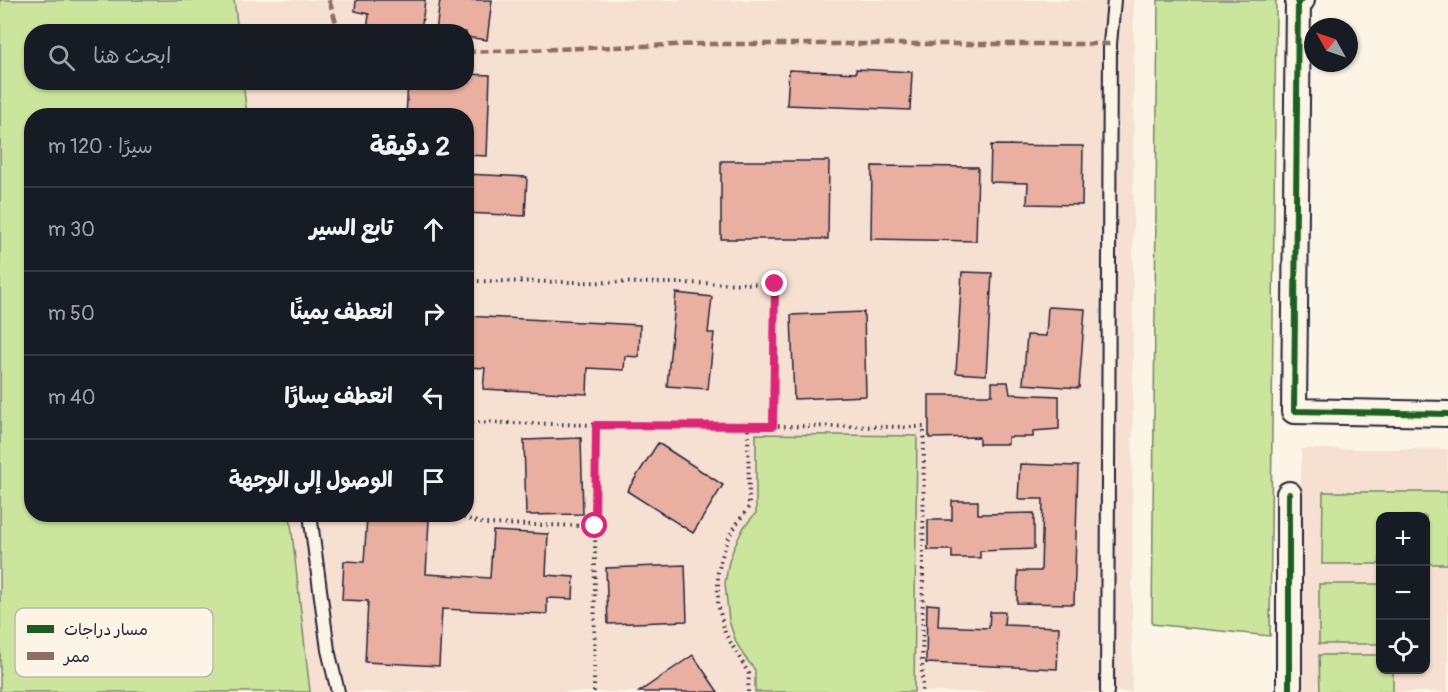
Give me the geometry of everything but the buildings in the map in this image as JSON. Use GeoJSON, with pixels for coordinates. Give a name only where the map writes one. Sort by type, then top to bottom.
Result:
{"type":"FeatureCollection","features":[{"type":"Feature","properties":{"kind":"street"},"geometry":{"type":"LineString","coordinates":[[1302,0],[1298,0],[1294,411],[1448,414]]}},
{"type":"Feature","properties":{"kind":"street"},"geometry":{"type":"LineString","coordinates":[[1289,494],[1289,692]]}},
{"type":"Feature","properties":{"kind":"lane"},"geometry":{"type":"LineString","coordinates":[[1107,692],[1110,44],[1114,0]]}},
{"type":"Feature","properties":{"kind":"lane"},"geometry":{"type":"LineString","coordinates":[[311,522],[328,650],[339,692]]}},
{"type":"Feature","properties":{"kind":"path"},"geometry":{"type":"LineString","coordinates":[[474,281],[775,284],[773,426]]}},
{"type":"Feature","properties":{"kind":"path"},"geometry":{"type":"LineString","coordinates":[[474,423],[924,427],[922,692]]}},
{"type":"Feature","properties":{"kind":"path"},"geometry":{"type":"LineString","coordinates":[[594,692],[596,425]]}},
{"type":"Feature","properties":{"kind":"path"},"geometry":{"type":"LineString","coordinates":[[748,426],[749,507],[729,538],[718,572],[718,604],[725,633],[748,674],[748,692]]}},
{"type":"Feature","properties":{"kind":"path"},"geometry":{"type":"LineString","coordinates":[[474,521],[484,524],[595,526]]}},
{"type":"Feature","properties":{"kind":"shaded area"},"geometry":{"type":"Polygon","coordinates":[[[234,0],[1134,0],[1132,692],[310,692],[291,522],[474,522],[474,108],[246,108],[244,90],[474,90],[474,24],[237,24],[234,0]]]}},
{"type":"Feature","properties":{"kind":"shaded area"},"geometry":{"type":"Polygon","coordinates":[[[1301,449],[1448,449],[1448,692],[1301,692],[1301,449]]]}},
{"type":"Feature","properties":{"kind":"green space"},"geometry":{"type":"Polygon","coordinates":[[[0,0],[234,0],[237,24],[24,24],[24,90],[244,90],[246,108],[24,108],[24,522],[291,522],[310,692],[0,692],[0,0]]]}},
{"type":"Feature","properties":{"kind":"green space"},"geometry":{"type":"Polygon","coordinates":[[[1158,0],[1276,0],[1270,636],[1152,624],[1158,0]]]}},
{"type":"Feature","properties":{"kind":"green space"},"geometry":{"type":"Polygon","coordinates":[[[756,434],[917,436],[914,692],[755,692],[755,670],[736,642],[729,621],[725,583],[735,545],[744,527],[756,513],[756,434]]]}},
{"type":"Feature","properties":{"kind":"green space"},"geometry":{"type":"Polygon","coordinates":[[[1323,492],[1448,492],[1448,564],[1430,564],[1430,512],[1376,512],[1376,564],[1322,564],[1323,492]]]}},
{"type":"Feature","properties":{"kind":"green space"},"geometry":{"type":"Polygon","coordinates":[[[1319,584],[1376,584],[1376,644],[1319,644],[1319,584]]]}},
{"type":"Feature","properties":{"kind":"green space"},"geometry":{"type":"Polygon","coordinates":[[[1319,655],[1376,655],[1376,674],[1393,674],[1393,692],[1320,692],[1319,655]]]}},
{"type":"Feature","properties":{"kind":"marked path"},"geometry":{"type":"LineString","coordinates":[[329,0],[336,24]]}},
{"type":"Feature","properties":{"kind":"marked path"},"geometry":{"type":"LineString","coordinates":[[474,52],[703,44],[1110,44]]}},
{"type":"Feature","properties":{"kind":"cycle path"},"geometry":{"type":"LineString","coordinates":[[1302,0],[1298,0],[1294,411],[1448,414]]}},
{"type":"Feature","properties":{"kind":"cycle path"},"geometry":{"type":"LineString","coordinates":[[1289,494],[1289,692]]}},
{"type":"Feature","properties":{"kind":"route"},"geometry":{"type":"LineString","coordinates":[[595,526],[596,425],[773,426],[775,284]]}}]}
